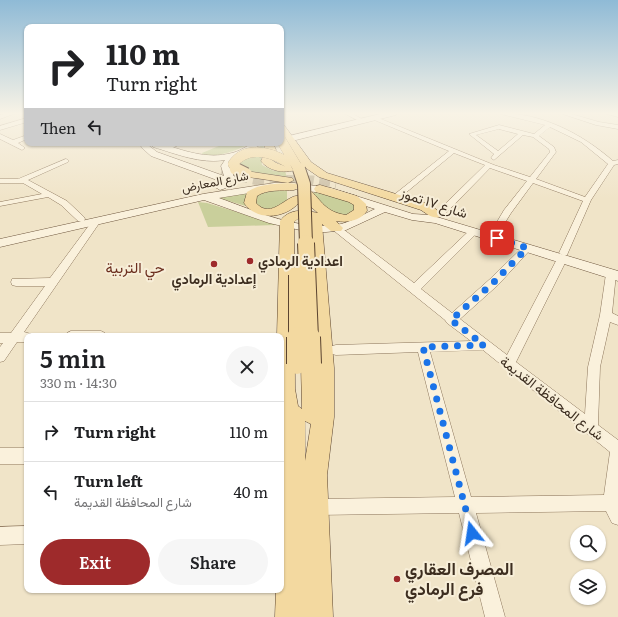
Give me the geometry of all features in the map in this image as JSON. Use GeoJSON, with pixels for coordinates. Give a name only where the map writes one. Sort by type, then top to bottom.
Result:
{"type":"FeatureCollection","features":[{"type":"Feature","properties":{"kind":"main road"},"geometry":{"type":"LineString","coordinates":[[285,142],[298,166],[302,179],[289,207],[276,211],[261,212],[254,209],[250,203],[253,193],[266,189],[297,189]]}},
{"type":"Feature","properties":{"kind":"main road"},"geometry":{"type":"LineString","coordinates":[[287,142],[313,169],[334,184],[425,207],[436,216]]}},
{"type":"Feature","properties":{"kind":"main road"},"geometry":{"type":"LineString","coordinates":[[284,143],[287,162],[297,189],[304,364],[315,476],[318,617]]}},
{"type":"Feature","properties":{"kind":"main road"},"geometry":{"type":"LineString","coordinates":[[269,146],[271,150],[266,161],[270,165],[279,168],[289,168],[298,165],[303,159]]}},
{"type":"Feature","properties":{"kind":"main road"},"geometry":{"type":"LineString","coordinates":[[287,162],[280,157],[269,153],[260,152],[248,154],[238,158],[233,164],[236,170],[246,174],[297,189],[314,204],[319,219],[324,391],[315,476]]}},
{"type":"Feature","properties":{"kind":"main road"},"geometry":{"type":"LineString","coordinates":[[319,219],[350,218],[358,214],[361,208],[358,202],[354,199],[320,189]]}},
{"type":"Feature","properties":{"kind":"main road"},"geometry":{"type":"LineString","coordinates":[[294,426],[288,413],[285,389],[288,219],[295,215],[319,219],[327,221],[336,228]]}},
{"type":"Feature","properties":{"kind":"main road"},"geometry":{"type":"LineString","coordinates":[[290,617],[286,525],[294,426],[304,364]]}},
{"type":"Feature","properties":{"kind":"street"},"geometry":{"type":"LineString","coordinates":[[12,142],[22,148]]}},
{"type":"Feature","properties":{"kind":"street"},"geometry":{"type":"LineString","coordinates":[[431,142],[491,166],[587,200]]}},
{"type":"Feature","properties":{"kind":"street"},"geometry":{"type":"LineString","coordinates":[[482,142],[498,154]]}},
{"type":"Feature","properties":{"kind":"street"},"geometry":{"type":"LineString","coordinates":[[436,216],[491,166],[492,159],[512,142]]}},
{"type":"Feature","properties":{"kind":"street"},"geometry":{"type":"LineString","coordinates":[[495,232],[507,212],[553,152],[552,148],[543,142]]}},
{"type":"Feature","properties":{"kind":"street"},"geometry":{"type":"LineString","coordinates":[[509,364],[563,256],[587,200],[615,163],[582,142]]}},
{"type":"Feature","properties":{"kind":"street"},"geometry":{"type":"LineString","coordinates":[[146,146],[154,154],[221,178],[224,183],[220,187]]}},
{"type":"Feature","properties":{"kind":"street"},"geometry":{"type":"LineString","coordinates":[[149,146],[219,173]]}},
{"type":"Feature","properties":{"kind":"street"},"geometry":{"type":"LineString","coordinates":[[156,146],[168,148],[200,158],[213,159],[233,156],[253,146]]}},
{"type":"Feature","properties":{"kind":"street"},"geometry":{"type":"LineString","coordinates":[[168,148],[173,146]]}},
{"type":"Feature","properties":{"kind":"street"},"geometry":{"type":"LineString","coordinates":[[394,198],[453,151]]}},
{"type":"Feature","properties":{"kind":"street"},"geometry":{"type":"LineString","coordinates":[[202,194],[226,183],[230,178],[226,164],[233,156]]}},
{"type":"Feature","properties":{"kind":"street"},"geometry":{"type":"LineString","coordinates":[[19,181],[66,161]]}},
{"type":"Feature","properties":{"kind":"street"},"geometry":{"type":"LineString","coordinates":[[0,181],[24,181],[64,203],[81,219]]}},
{"type":"Feature","properties":{"kind":"street","name":"شارع المعارض"},"geometry":{"type":"LineString","coordinates":[[297,189],[334,184]]}},
{"type":"Feature","properties":{"kind":"street","name":"شارع ١٧ تموز"},"geometry":{"type":"LineString","coordinates":[[334,184],[413,211],[495,232],[527,248],[563,256]]}},
{"type":"Feature","properties":{"kind":"street","name":"شارع المعارض"},"geometry":{"type":"LineString","coordinates":[[0,237],[202,194],[266,186],[297,189],[320,189],[385,208],[412,218],[436,216]]}},
{"type":"Feature","properties":{"kind":"street"},"geometry":{"type":"LineString","coordinates":[[202,194],[287,224]]}},
{"type":"Feature","properties":{"kind":"street"},"geometry":{"type":"LineString","coordinates":[[0,204],[49,195]]}},
{"type":"Feature","properties":{"kind":"street","name":"شارع المعارض"},"geometry":{"type":"LineString","coordinates":[[0,243],[96,222],[156,204]]}},
{"type":"Feature","properties":{"kind":"street"},"geometry":{"type":"LineString","coordinates":[[336,228],[352,224],[385,208]]}},
{"type":"Feature","properties":{"kind":"street","name":"شارع ١٧ تموز"},"geometry":{"type":"LineString","coordinates":[[436,216],[474,231],[563,256],[616,274]]}},
{"type":"Feature","properties":{"kind":"street"},"geometry":{"type":"LineString","coordinates":[[0,357],[96,222]]}},
{"type":"Feature","properties":{"kind":"street","name":"شارع المحافظة القديمة"},"geometry":{"type":"LineString","coordinates":[[336,228],[415,288],[451,320],[618,449]]}},
{"type":"Feature","properties":{"kind":"street"},"geometry":{"type":"LineString","coordinates":[[415,288],[474,231]]}},
{"type":"Feature","properties":{"kind":"street"},"geometry":{"type":"LineString","coordinates":[[451,320],[494,282],[527,248]]}},
{"type":"Feature","properties":{"kind":"street"},"geometry":{"type":"LineString","coordinates":[[591,428],[594,367],[616,274]]}},
{"type":"Feature","properties":{"kind":"street"},"geometry":{"type":"LineString","coordinates":[[16,282],[54,282]]}},
{"type":"Feature","properties":{"kind":"street"},"geometry":{"type":"LineString","coordinates":[[606,316],[618,321]]}},
{"type":"Feature","properties":{"kind":"street"},"geometry":{"type":"LineString","coordinates":[[0,338],[24,337]]}},
{"type":"Feature","properties":{"kind":"street"},"geometry":{"type":"LineString","coordinates":[[336,350],[484,345]]}},
{"type":"Feature","properties":{"kind":"street"},"geometry":{"type":"LineString","coordinates":[[423,347],[495,617]]}},
{"type":"Feature","properties":{"kind":"street"},"geometry":{"type":"LineString","coordinates":[[315,507],[465,505],[614,510],[618,452]]}},
{"type":"Feature","properties":{"kind":"street"},"geometry":{"type":"LineString","coordinates":[[2,459],[24,456]]}},
{"type":"Feature","properties":{"kind":"street"},"geometry":{"type":"LineString","coordinates":[[0,536],[24,535]]}},
{"type":"Feature","properties":{"kind":"green space"},"geometry":{"type":"Polygon","coordinates":[[[219,146],[245,146],[217,155],[203,156],[202,153],[219,146]]]}},
{"type":"Feature","properties":{"kind":"green space"},"geometry":{"type":"Polygon","coordinates":[[[264,146],[266,151],[261,159],[262,165],[274,171],[285,171],[287,177],[246,173],[237,161],[242,154],[264,146]]]}},
{"type":"Feature","properties":{"kind":"green space"},"geometry":{"type":"Polygon","coordinates":[[[287,189],[287,203],[281,208],[269,209],[257,206],[254,198],[259,193],[287,189]]]}},
{"type":"Feature","properties":{"kind":"green space"},"geometry":{"type":"Polygon","coordinates":[[[253,190],[246,197],[246,206],[215,197],[253,190]]]}},
{"type":"Feature","properties":{"kind":"green space"},"geometry":{"type":"Polygon","coordinates":[[[314,190],[355,203],[358,209],[349,216],[337,215],[313,199],[314,190]]]}},
{"type":"Feature","properties":{"kind":"green space"},"geometry":{"type":"Polygon","coordinates":[[[198,202],[207,203],[273,223],[275,225],[208,227],[198,202]]]}},
{"type":"Feature","properties":{"kind":"tunnel"},"geometry":{"type":"LineString","coordinates":[[221,172],[259,180],[312,181],[336,185]]}},
{"type":"Feature","properties":{"kind":"place","name":"اعدادية الرمادي"},"geometry":{"type":"Point","coordinates":[250,261]}},
{"type":"Feature","properties":{"kind":"place","name":"إعدادية الرمادي"},"geometry":{"type":"Point","coordinates":[214,264]}},
{"type":"Feature","properties":{"kind":"place","name":"المصرف العقاري فرع الرمادي"},"geometry":{"type":"Point","coordinates":[397,579]}},
{"type":"Feature","properties":{"kind":"district","name":"حي التربية"},"geometry":{"type":"Point","coordinates":[135,268]}},
{"type":"Feature","properties":{"kind":"route"},"geometry":{"type":"LineString","coordinates":[[472,533],[423,347],[484,345],[451,320],[474,301],[527,248],[497,238]]}}]}
